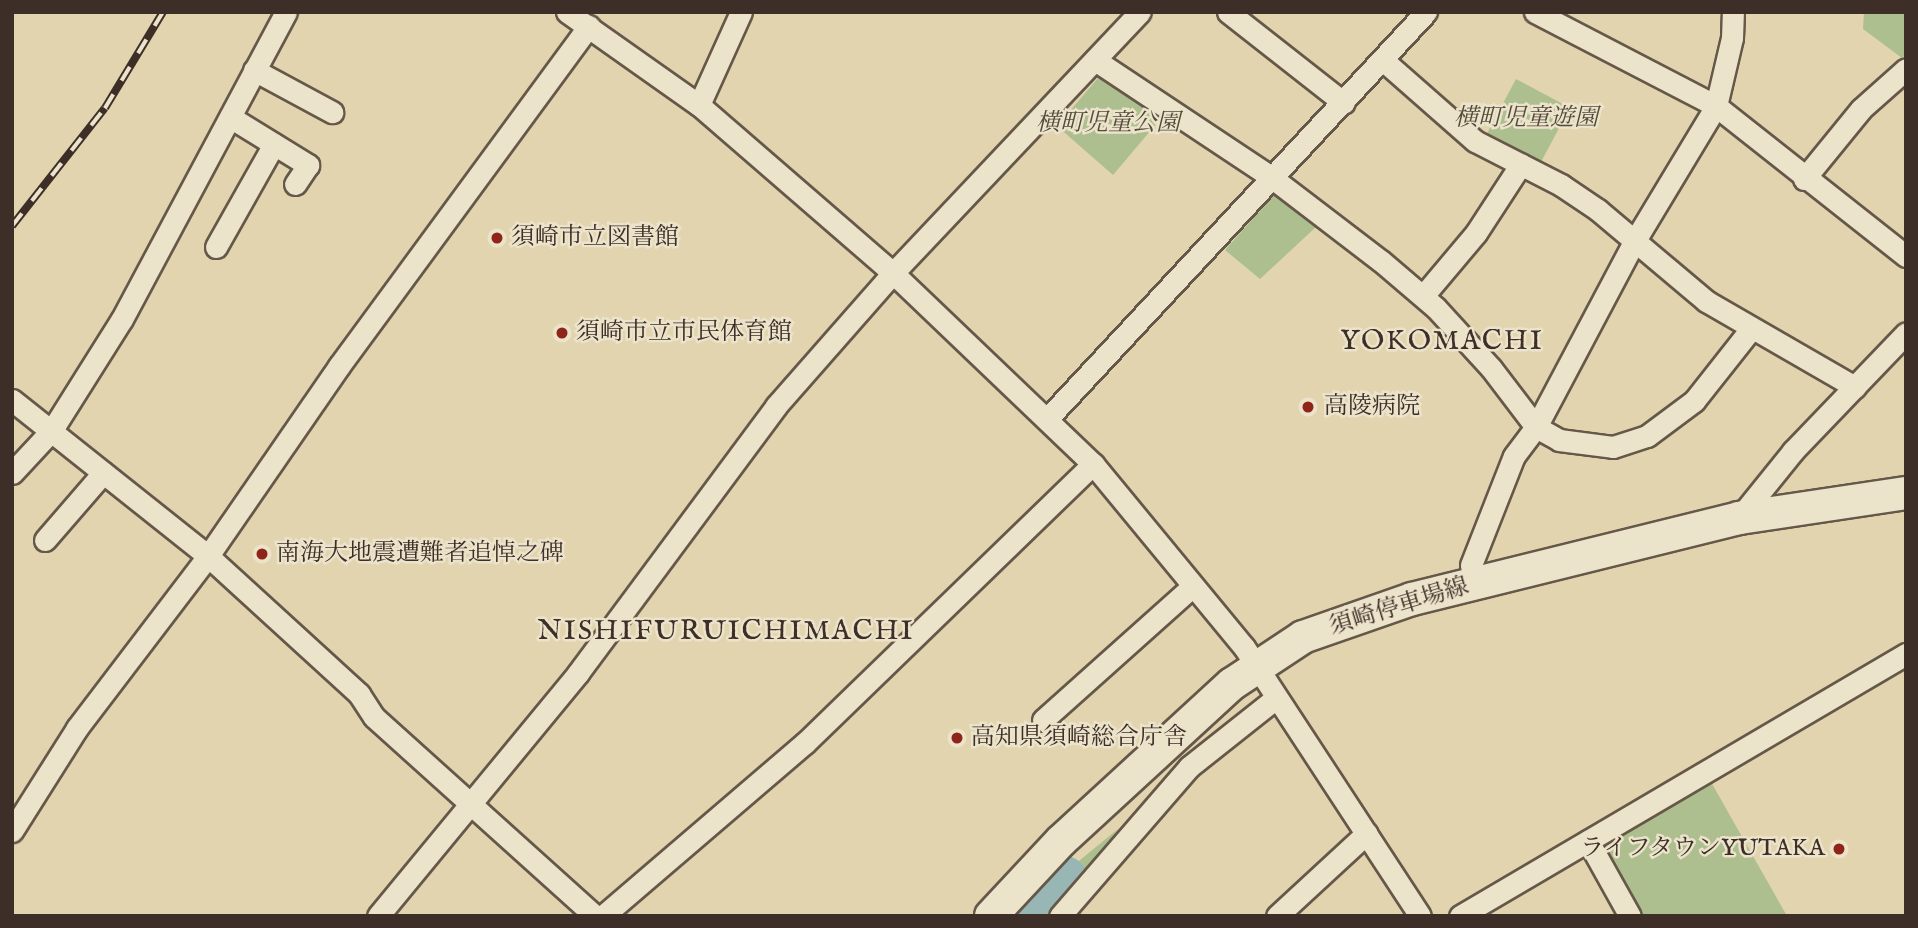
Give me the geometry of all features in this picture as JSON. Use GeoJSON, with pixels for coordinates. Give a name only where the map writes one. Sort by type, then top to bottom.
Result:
{"type":"FeatureCollection","features":[{"type":"Feature","properties":{"kind":"main road","name":"須崎停車場線"},"geometry":{"type":"LineString","coordinates":[[991,916],[1061,841],[1255,666],[1335,625],[1474,583],[1739,518],[1906,493]]}},
{"type":"Feature","properties":{"kind":"street"},"geometry":{"type":"LineString","coordinates":[[12,473],[52,430],[122,318],[286,12]]}},
{"type":"Feature","properties":{"kind":"street"},"geometry":{"type":"LineString","coordinates":[[567,12],[699,104],[893,273],[1093,464],[1194,586],[1255,666],[1420,916]]}},
{"type":"Feature","properties":{"kind":"street"},"geometry":{"type":"LineString","coordinates":[[699,104],[741,12]]}},
{"type":"Feature","properties":{"kind":"street"},"geometry":{"type":"LineString","coordinates":[[1228,12],[1344,103]]}},
{"type":"Feature","properties":{"kind":"street"},"geometry":{"type":"LineString","coordinates":[[1047,419],[1271,177],[1384,61],[1426,12]]}},
{"type":"Feature","properties":{"kind":"street"},"geometry":{"type":"LineString","coordinates":[[1535,12],[1716,106],[1804,179],[1906,256]]}},
{"type":"Feature","properties":{"kind":"street"},"geometry":{"type":"LineString","coordinates":[[1474,583],[1471,565],[1514,456],[1536,427],[1634,242],[1716,106],[1732,38],[1733,12]]}},
{"type":"Feature","properties":{"kind":"street"},"geometry":{"type":"LineString","coordinates":[[379,916],[578,673],[776,406],[893,273],[1096,60],[1129,15]]}},
{"type":"Feature","properties":{"kind":"street"},"geometry":{"type":"LineString","coordinates":[[12,831],[77,728],[208,556],[338,366],[589,26]]}},
{"type":"Feature","properties":{"kind":"street"},"geometry":{"type":"LineString","coordinates":[[1096,60],[1271,177],[1423,296],[1491,368],[1536,427],[1582,445],[1613,447],[1647,436],[1694,401],[1751,330]]}},
{"type":"Feature","properties":{"kind":"street"},"geometry":{"type":"LineString","coordinates":[[1384,61],[1475,141],[1521,164],[1598,210],[1634,242],[1751,330],[1854,387]]}},
{"type":"Feature","properties":{"kind":"street"},"geometry":{"type":"LineString","coordinates":[[1804,179],[1861,109],[1906,69]]}},
{"type":"Feature","properties":{"kind":"street"},"geometry":{"type":"LineString","coordinates":[[254,70],[332,112]]}},
{"type":"Feature","properties":{"kind":"street"},"geometry":{"type":"LineString","coordinates":[[230,117],[307,165],[295,184]]}},
{"type":"Feature","properties":{"kind":"street"},"geometry":{"type":"LineString","coordinates":[[216,247],[274,144]]}},
{"type":"Feature","properties":{"kind":"street"},"geometry":{"type":"LineString","coordinates":[[1423,296],[1476,233],[1521,164]]}},
{"type":"Feature","properties":{"kind":"street"},"geometry":{"type":"LineString","coordinates":[[1739,518],[1784,461],[1906,332]]}},
{"type":"Feature","properties":{"kind":"street"},"geometry":{"type":"LineString","coordinates":[[12,400],[208,556],[359,694],[374,717],[595,916]]}},
{"type":"Feature","properties":{"kind":"street"},"geometry":{"type":"LineString","coordinates":[[603,916],[806,743],[1093,464]]}},
{"type":"Feature","properties":{"kind":"street"},"geometry":{"type":"LineString","coordinates":[[46,540],[103,473]]}},
{"type":"Feature","properties":{"kind":"street"},"geometry":{"type":"LineString","coordinates":[[1043,720],[1194,586]]}},
{"type":"Feature","properties":{"kind":"street"},"geometry":{"type":"LineString","coordinates":[[1460,916],[1906,654]]}},
{"type":"Feature","properties":{"kind":"street"},"geometry":{"type":"LineString","coordinates":[[1060,916],[1189,767],[1276,698]]}},
{"type":"Feature","properties":{"kind":"street"},"geometry":{"type":"LineString","coordinates":[[1276,916],[1367,833]]}},
{"type":"Feature","properties":{"kind":"street"},"geometry":{"type":"LineString","coordinates":[[1588,841],[1630,916]]}},
{"type":"Feature","properties":{"kind":"green space"},"geometry":{"type":"Polygon","coordinates":[[[1864,12],[1906,12],[1906,53],[1902,58],[1863,29],[1864,12]]]}},
{"type":"Feature","properties":{"kind":"green space","name":"横町児童公園"},"geometry":{"type":"Polygon","coordinates":[[[1099,77],[1162,117],[1113,175],[1057,126],[1099,77]]]}},
{"type":"Feature","properties":{"kind":"green space","name":"横町児童遊園"},"geometry":{"type":"Polygon","coordinates":[[[1516,79],[1570,108],[1540,163],[1486,135],[1516,79]]]}},
{"type":"Feature","properties":{"kind":"green space"},"geometry":{"type":"Polygon","coordinates":[[[1274,195],[1317,226],[1260,279],[1225,250],[1274,195]]]}},
{"type":"Feature","properties":{"kind":"green space"},"geometry":{"type":"Polygon","coordinates":[[[1711,782],[1787,916],[1644,916],[1608,857],[1613,842],[1711,782]]]}},
{"type":"Feature","properties":{"kind":"green space"},"geometry":{"type":"Polygon","coordinates":[[[1118,829],[1054,916],[1022,916],[1063,874],[1118,829]]]}},
{"type":"Feature","properties":{"kind":"waterway"},"geometry":{"type":"LineString","coordinates":[[1031,916],[1064,879]]}},
{"type":"Feature","properties":{"kind":"railway"},"geometry":{"type":"LineString","coordinates":[[12,226],[105,108],[163,12]]}},
{"type":"Feature","properties":{"kind":"place","name":"須崎市立図書館"},"geometry":{"type":"Point","coordinates":[497,238]}},
{"type":"Feature","properties":{"kind":"place","name":"須崎市立市民体育館"},"geometry":{"type":"Point","coordinates":[562,333]}},
{"type":"Feature","properties":{"kind":"place","name":"高陵病院"},"geometry":{"type":"Point","coordinates":[1308,407]}},
{"type":"Feature","properties":{"kind":"place","name":"南海大地震遭難者追悼之碑"},"geometry":{"type":"Point","coordinates":[262,554]}},
{"type":"Feature","properties":{"kind":"place","name":"高知県須崎総合庁舎"},"geometry":{"type":"Point","coordinates":[957,738]}},
{"type":"Feature","properties":{"kind":"place","name":"ライフタウンYUTAKA"},"geometry":{"type":"Point","coordinates":[1839,849]}},
{"type":"Feature","properties":{"kind":"district","name":"YOKOMACHI"},"geometry":{"type":"Point","coordinates":[1442,342]}},
{"type":"Feature","properties":{"kind":"district","name":"NISHIFURUICHIMACHI"},"geometry":{"type":"Point","coordinates":[726,632]}}]}
